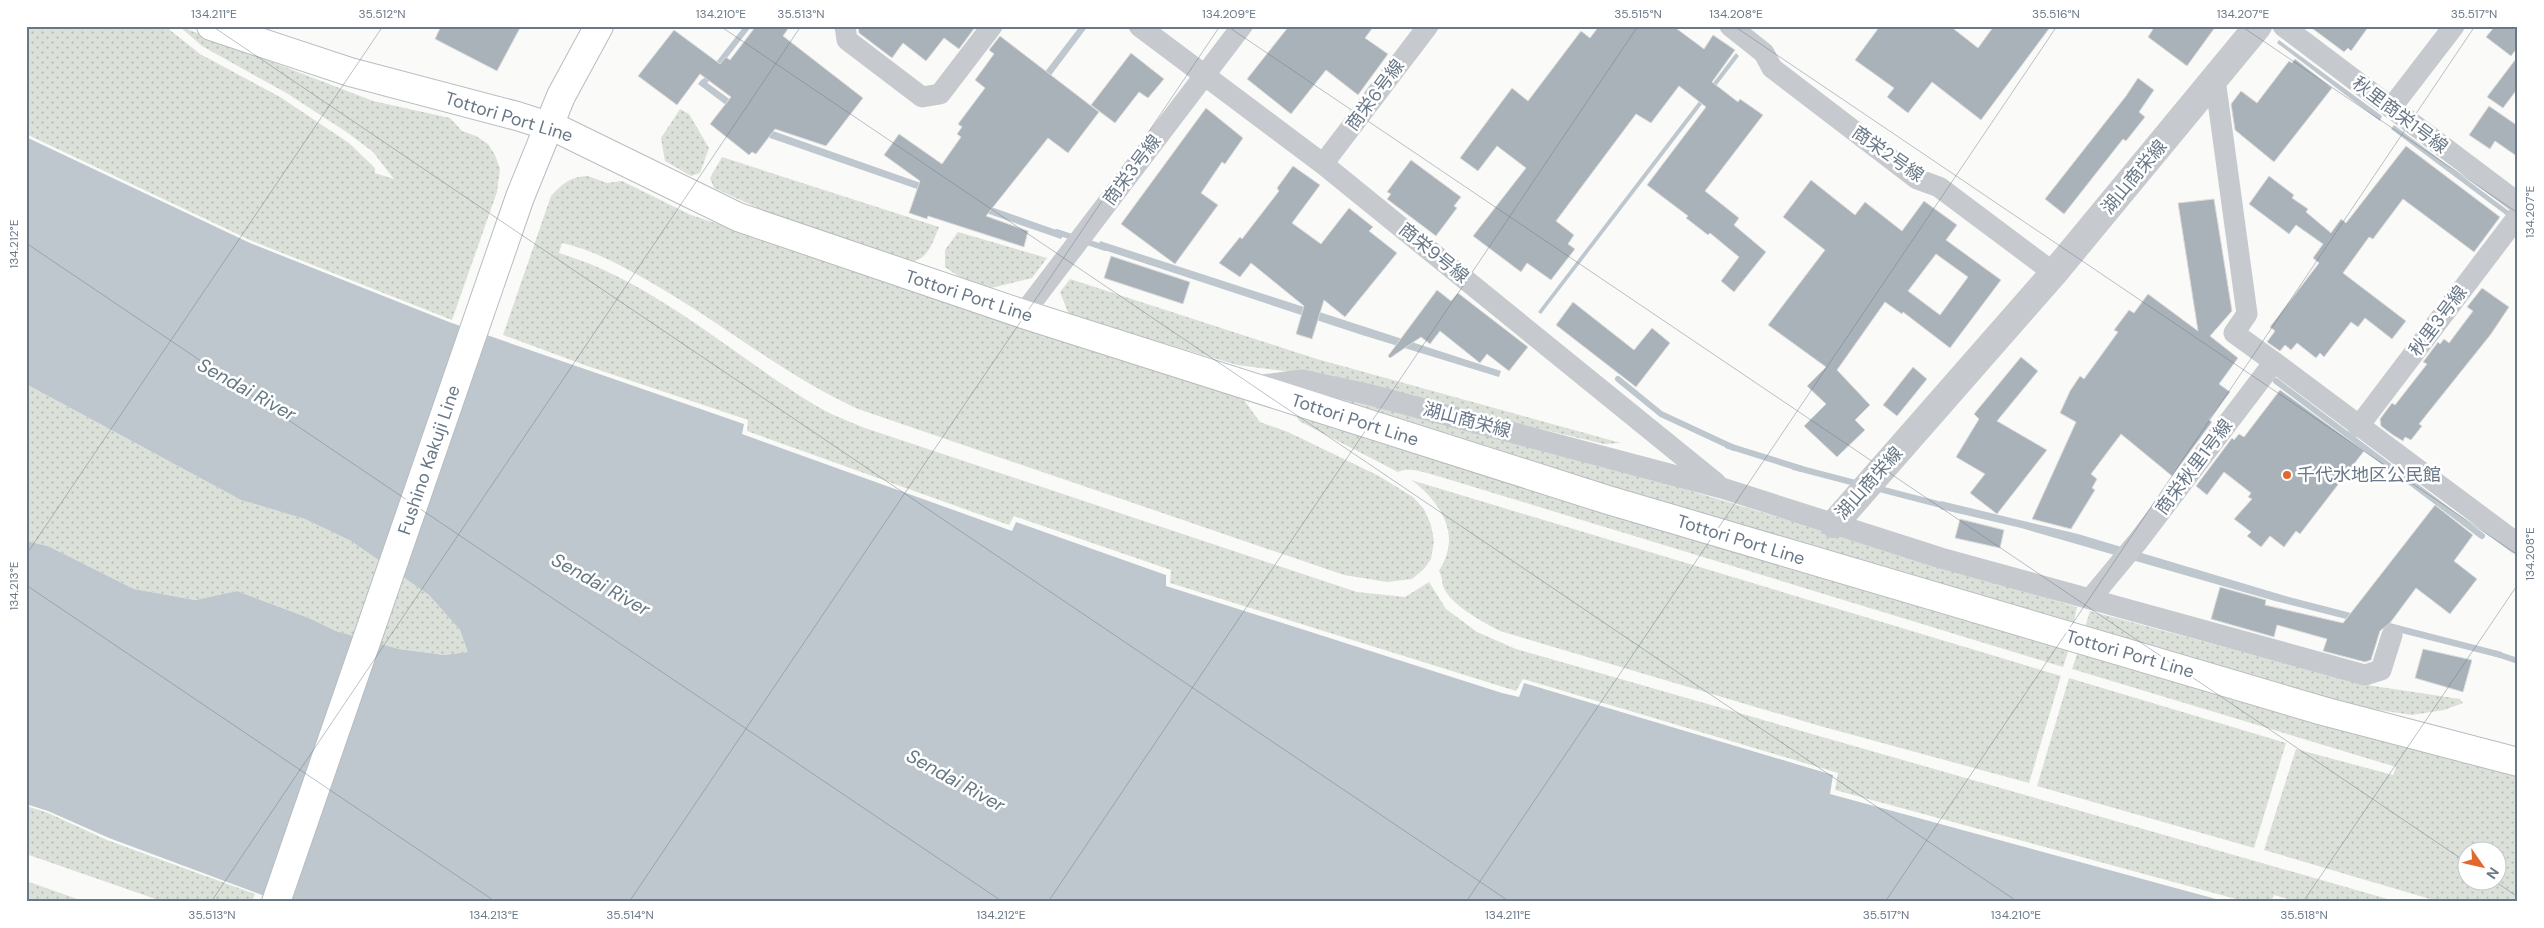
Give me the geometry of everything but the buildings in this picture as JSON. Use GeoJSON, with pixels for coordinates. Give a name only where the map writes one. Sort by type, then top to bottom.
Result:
{"type":"FeatureCollection","features":[{"type":"Feature","properties":{"kind":"main road","name":"Tottori Port Line"},"geometry":{"type":"LineString","coordinates":[[211,26],[266,47],[350,72],[548,125],[584,140],[700,201],[738,218],[1247,387],[1790,555],[2323,710],[2518,762]]}},
{"type":"Feature","properties":{"kind":"main road","name":"Fushino Kakuji Line"},"geometry":{"type":"LineString","coordinates":[[276,902],[520,197],[548,125],[576,64],[599,26]]}},
{"type":"Feature","properties":{"kind":"street"},"geometry":{"type":"LineString","coordinates":[[845,26],[847,40],[922,97],[940,94],[992,26]]}},
{"type":"Feature","properties":{"kind":"street","name":"商栄9号線"},"geometry":{"type":"LineString","coordinates":[[1139,26],[1323,164],[1722,488]]}},
{"type":"Feature","properties":{"kind":"street","name":"商栄3号線"},"geometry":{"type":"LineString","coordinates":[[1023,314],[1242,26]]}},
{"type":"Feature","properties":{"kind":"street","name":"商栄6号線"},"geometry":{"type":"LineString","coordinates":[[1323,164],[1428,26]]}},
{"type":"Feature","properties":{"kind":"street","name":"商栄2号線"},"geometry":{"type":"LineString","coordinates":[[1730,26],[1764,53],[1772,68],[1917,179],[1939,187],[2054,273]]}},
{"type":"Feature","properties":{"kind":"street","name":"湖山商栄線"},"geometry":{"type":"LineString","coordinates":[[1247,387],[1302,380],[1357,392],[1722,488],[1834,524],[2054,273],[2258,26]]}},
{"type":"Feature","properties":{"kind":"street","name":"秋里商栄1号線"},"geometry":{"type":"LineString","coordinates":[[2283,26],[2518,203]]}},
{"type":"Feature","properties":{"kind":"street"},"geometry":{"type":"LineString","coordinates":[[2391,108],[2454,26]]}},
{"type":"Feature","properties":{"kind":"street"},"geometry":{"type":"LineString","coordinates":[[2215,79],[2247,314],[2234,333],[2358,427],[2518,544]]}},
{"type":"Feature","properties":{"kind":"street","name":"秋里3号線"},"geometry":{"type":"LineString","coordinates":[[2358,427],[2518,216]]}},
{"type":"Feature","properties":{"kind":"street","name":"商栄秋里1号線"},"geometry":{"type":"LineString","coordinates":[[2090,599],[2139,540],[2274,362]]}},
{"type":"Feature","properties":{"kind":"street"},"geometry":{"type":"LineString","coordinates":[[1834,524],[1941,558],[2365,675],[2381,670],[2392,635]]}},
{"type":"Feature","properties":{"kind":"shaded area"},"geometry":{"type":"Polygon","coordinates":[[[26,26],[165,26],[200,54],[280,97],[349,143],[375,168],[375,173],[394,179],[373,152],[348,133],[288,94],[202,46],[179,26],[373,101],[450,118],[462,131],[476,136],[488,144],[495,155],[500,169],[497,192],[452,320],[252,241],[26,134],[26,26]]]}},
{"type":"Feature","properties":{"kind":"shaded area"},"geometry":{"type":"Polygon","coordinates":[[[680,109],[689,114],[709,148],[700,173],[691,176],[665,161],[661,138],[680,109]]]}},
{"type":"Feature","properties":{"kind":"shaded area"},"geometry":{"type":"Polygon","coordinates":[[[722,157],[939,227],[926,254],[916,261],[910,262],[769,213],[714,188],[710,178],[722,157]]]}},
{"type":"Feature","properties":{"kind":"shaded area"},"geometry":{"type":"Polygon","coordinates":[[[588,176],[607,183],[622,181],[691,215],[1241,396],[1260,422],[1288,432],[1379,476],[1413,497],[1424,509],[1431,525],[1434,541],[1431,559],[1424,569],[1412,579],[1387,582],[1344,575],[858,409],[805,381],[678,299],[620,265],[562,243],[559,253],[595,266],[629,282],[694,322],[788,388],[820,408],[865,428],[1357,592],[1405,597],[1429,582],[1446,609],[1477,632],[1516,649],[2398,902],[2299,902],[2274,895],[2271,902],[2247,902],[1835,790],[1838,773],[1523,679],[1516,691],[1170,583],[1171,570],[1014,516],[1009,525],[747,431],[748,420],[587,366],[503,335],[551,196],[567,182],[588,176]]]}},
{"type":"Feature","properties":{"kind":"shaded area"},"geometry":{"type":"Polygon","coordinates":[[[958,232],[1047,258],[1032,278],[991,288],[964,280],[945,267],[945,250],[958,232]]]}},
{"type":"Feature","properties":{"kind":"shaded area"},"geometry":{"type":"Polygon","coordinates":[[[1070,279],[1317,359],[1621,443],[1604,444],[1308,374],[1237,365],[1069,315],[1060,292],[1070,279]]]}},
{"type":"Feature","properties":{"kind":"shaded area"},"geometry":{"type":"Polygon","coordinates":[[[26,384],[241,500],[305,519],[351,541],[429,595],[460,630],[469,652],[444,655],[399,649],[336,631],[309,618],[237,591],[195,600],[134,589],[48,546],[26,541],[26,384]]]}},
{"type":"Feature","properties":{"kind":"shaded area"},"geometry":{"type":"Polygon","coordinates":[[[1308,390],[1351,398],[1615,468],[2077,607],[2073,627],[1608,490],[1308,390]]]}},
{"type":"Feature","properties":{"kind":"shaded area"},"geometry":{"type":"Polygon","coordinates":[[[1296,414],[2069,649],[2063,667],[1441,477],[1413,470],[1398,472],[1299,421],[1296,414]]]}},
{"type":"Feature","properties":{"kind":"shaded area"},"geometry":{"type":"Polygon","coordinates":[[[1411,480],[2061,676],[2029,783],[1820,726],[1500,631],[1468,612],[1452,600],[1447,593],[1439,571],[1446,558],[1449,542],[1445,522],[1434,502],[1411,480]]]}},
{"type":"Feature","properties":{"kind":"shaded area"},"geometry":{"type":"Polygon","coordinates":[[[2090,611],[2367,685],[2460,699],[2463,703],[2444,710],[2412,715],[2365,708],[2084,630],[2090,611]]]}},
{"type":"Feature","properties":{"kind":"shaded area"},"geometry":{"type":"Polygon","coordinates":[[[2078,651],[2518,771],[2518,902],[2440,902],[2264,850],[2296,749],[2393,775],[2396,767],[2072,669],[2078,651]]]}},
{"type":"Feature","properties":{"kind":"shaded area"},"geometry":{"type":"Polygon","coordinates":[[[2069,678],[2286,743],[2254,848],[2037,786],[2069,678]]]}},
{"type":"Feature","properties":{"kind":"shaded area"},"geometry":{"type":"Polygon","coordinates":[[[26,806],[46,812],[107,840],[255,894],[252,902],[164,902],[26,854],[26,806]]]}},
{"type":"Feature","properties":{"kind":"shaded area"},"geometry":{"type":"Polygon","coordinates":[[[29,882],[86,902],[26,902],[26,883],[29,882]]]}},
{"type":"Feature","properties":{"kind":"water"},"geometry":{"type":"Polygon","coordinates":[[[1080,26],[1088,26],[960,196],[1065,233],[1061,239],[770,138],[698,84],[702,79],[773,131],[952,194],[1080,26]]]}},
{"type":"Feature","properties":{"kind":"water"},"geometry":{"type":"Polygon","coordinates":[[[2279,40],[2382,116],[2380,121],[2277,43],[2279,40]]]}},
{"type":"Feature","properties":{"kind":"water"},"geometry":{"type":"Polygon","coordinates":[[[1736,53],[1739,56],[1541,314],[1538,312],[1736,53]]]}},
{"type":"Feature","properties":{"kind":"water"},"geometry":{"type":"Polygon","coordinates":[[[2394,125],[2518,218],[2518,224],[2391,129],[2394,125]]]}},
{"type":"Feature","properties":{"kind":"water","name":"Sendai River"},"geometry":{"type":"Polygon","coordinates":[[[26,137],[250,243],[449,322],[744,424],[742,434],[1012,531],[1016,522],[1166,575],[1166,586],[1502,693],[1519,697],[1524,683],[1833,775],[1830,794],[2227,902],[281,902],[109,838],[48,811],[26,804],[26,541],[48,546],[134,589],[195,600],[237,591],[309,618],[336,631],[399,649],[444,655],[468,652],[460,630],[429,595],[351,541],[305,519],[241,500],[26,384],[26,137]]]}},
{"type":"Feature","properties":{"kind":"water"},"geometry":{"type":"Polygon","coordinates":[[[1100,241],[1501,371],[1499,377],[1362,335],[1098,248],[1100,241]]]}},
{"type":"Feature","properties":{"kind":"water"},"geometry":{"type":"Polygon","coordinates":[[[1729,443],[1803,466],[1801,472],[1725,448],[1729,443]]]}},
{"type":"Feature","properties":{"kind":"water"},"geometry":{"type":"Polygon","coordinates":[[[1941,501],[2078,534],[2289,597],[2502,652],[2500,658],[2275,601],[2021,528],[1940,509],[1941,501]]]}},
{"type":"Feature","properties":{"kind":"waterway"},"geometry":{"type":"LineString","coordinates":[[706,80],[748,26]]}},
{"type":"Feature","properties":{"kind":"waterway"},"geometry":{"type":"LineString","coordinates":[[1057,232],[1105,248]]}},
{"type":"Feature","properties":{"kind":"waterway"},"geometry":{"type":"LineString","coordinates":[[1618,379],[1661,414],[1734,448]]}},
{"type":"Feature","properties":{"kind":"waterway"},"geometry":{"type":"LineString","coordinates":[[2276,381],[2482,536]]}},
{"type":"Feature","properties":{"kind":"waterway"},"geometry":{"type":"LineString","coordinates":[[1794,467],[1859,484]]}},
{"type":"Feature","properties":{"kind":"waterway"},"geometry":{"type":"LineString","coordinates":[[1876,488],[1949,507]]}},
{"type":"Feature","properties":{"kind":"waterway"},"geometry":{"type":"LineString","coordinates":[[2494,653],[2518,661]]}},
{"type":"Feature","properties":{"kind":"place","name":"千代水地区公民館"},"geometry":{"type":"Point","coordinates":[2287,475]}}]}
